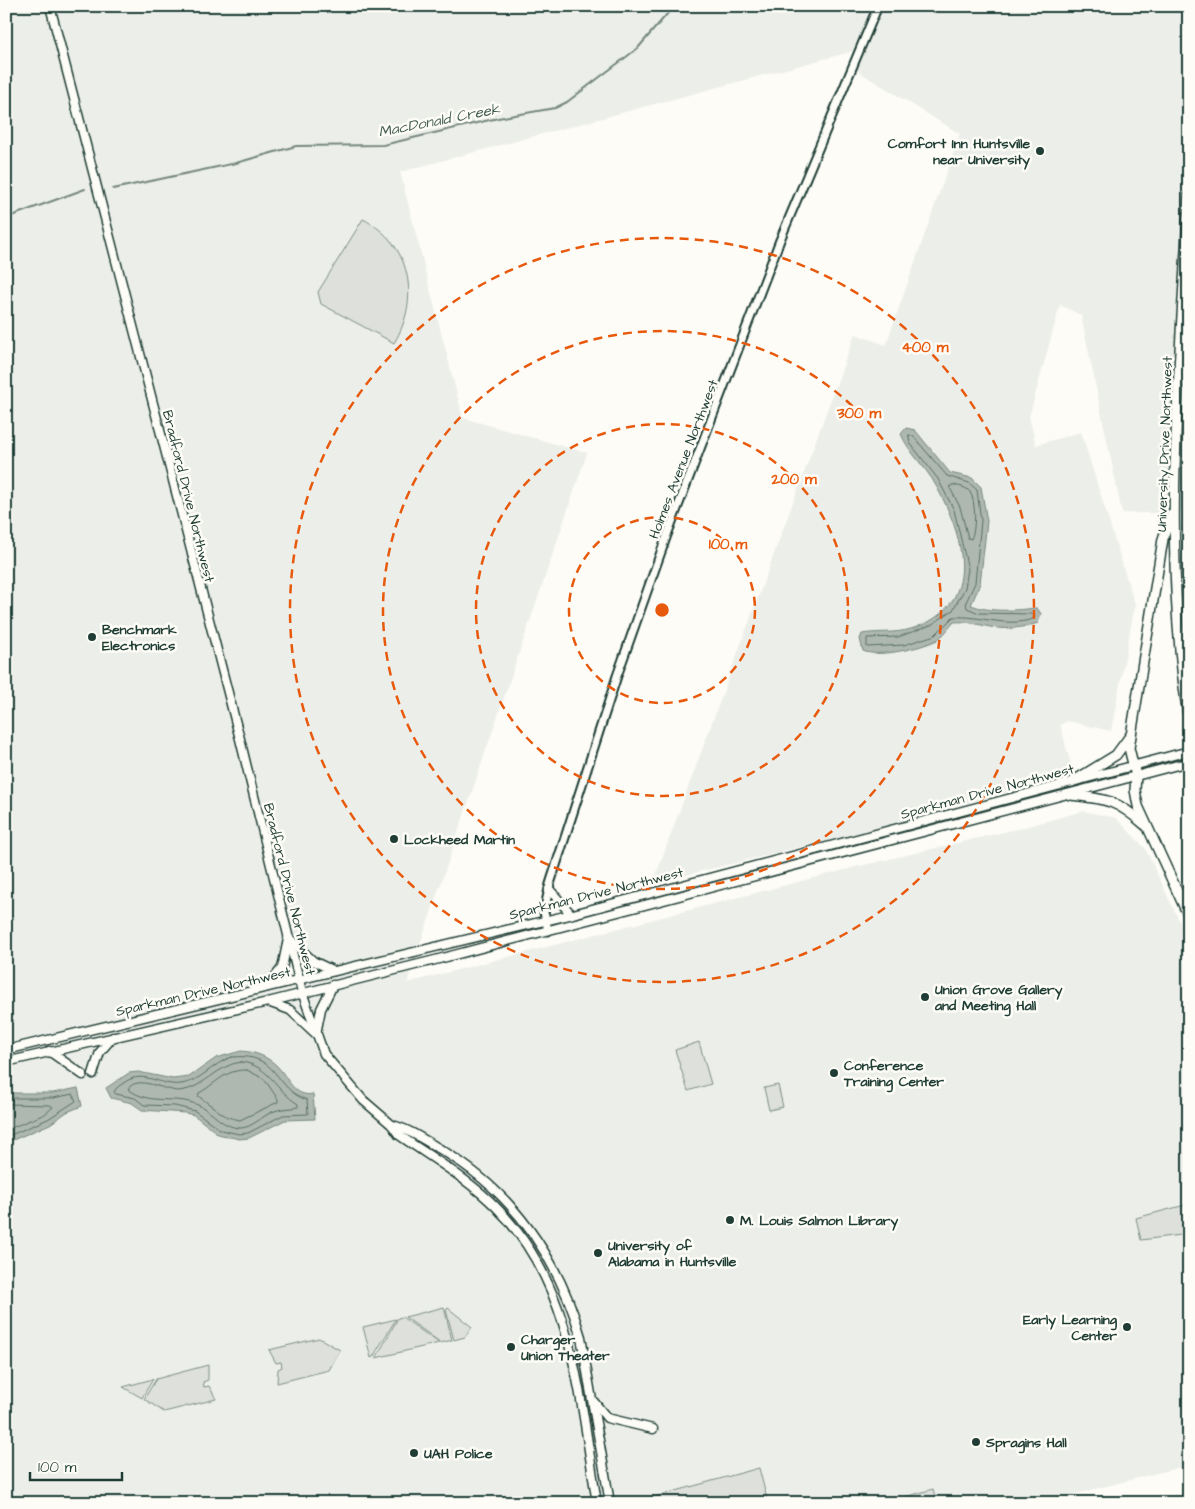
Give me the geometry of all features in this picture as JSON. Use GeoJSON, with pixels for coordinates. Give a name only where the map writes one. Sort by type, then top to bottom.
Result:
{"type":"FeatureCollection","features":[{"type":"Feature","properties":{"kind":"highway","name":"University Drive Northwest"},"geometry":{"type":"LineString","coordinates":[[1189,196],[1173,506],[1181,675],[1189,722]]}},
{"type":"Feature","properties":{"kind":"highway"},"geometry":{"type":"LineString","coordinates":[[1173,506],[1163,539],[1129,748],[1136,776],[1135,790],[1138,806],[1189,917]]}},
{"type":"Feature","properties":{"kind":"highway"},"geometry":{"type":"LineString","coordinates":[[1072,782],[1098,768],[1116,755],[1132,734]]}},
{"type":"Feature","properties":{"kind":"highway"},"geometry":{"type":"LineString","coordinates":[[1070,795],[1101,798],[1125,807],[1149,829]]}},
{"type":"Feature","properties":{"kind":"main road","name":"Bradford Drive Northwest"},"geometry":{"type":"LineString","coordinates":[[50,6],[240,740],[302,992]]}},
{"type":"Feature","properties":{"kind":"main road","name":"Sparkman Drive Northwest"},"geometry":{"type":"LineString","coordinates":[[6,1050],[571,914],[1189,750]]}},
{"type":"Feature","properties":{"kind":"main road","name":"Sparkman Drive Northwest"},"geometry":{"type":"LineString","coordinates":[[6,1062],[268,1002],[548,931],[1070,795],[1189,762]]}},
{"type":"Feature","properties":{"kind":"main road"},"geometry":{"type":"LineString","coordinates":[[548,889],[571,914]]}},
{"type":"Feature","properties":{"kind":"main road"},"geometry":{"type":"LineString","coordinates":[[288,938],[312,961],[334,971]]}},
{"type":"Feature","properties":{"kind":"main road"},"geometry":{"type":"LineString","coordinates":[[268,987],[282,968],[288,938]]}},
{"type":"Feature","properties":{"kind":"main road"},"geometry":{"type":"LineString","coordinates":[[316,1034],[321,1008],[333,985]]}},
{"type":"Feature","properties":{"kind":"main road"},"geometry":{"type":"LineString","coordinates":[[302,992],[324,1054],[363,1100],[390,1123],[399,1135],[454,1172],[496,1207],[517,1230],[543,1272],[561,1314],[570,1345],[597,1503]]}},
{"type":"Feature","properties":{"kind":"main road"},"geometry":{"type":"LineString","coordinates":[[268,1002],[290,1010],[316,1034]]}},
{"type":"Feature","properties":{"kind":"main road"},"geometry":{"type":"LineString","coordinates":[[93,1074],[100,1052],[113,1037]]}},
{"type":"Feature","properties":{"kind":"main road"},"geometry":{"type":"LineString","coordinates":[[48,1052],[83,1075]]}},
{"type":"Feature","properties":{"kind":"main road"},"geometry":{"type":"LineString","coordinates":[[390,1123],[403,1128],[459,1160],[493,1187],[533,1232],[558,1275],[573,1310],[581,1337],[610,1503]]}},
{"type":"Feature","properties":{"kind":"main road"},"geometry":{"type":"LineString","coordinates":[[591,1397],[607,1418],[653,1429]]}},
{"type":"Feature","properties":{"kind":"street","name":"Holmes Avenue Northwest"},"geometry":{"type":"LineString","coordinates":[[548,931],[545,920],[548,889],[617,676],[667,535],[780,240],[878,6]]}},
{"type":"Feature","properties":{"kind":"shaded area"},"geometry":{"type":"Polygon","coordinates":[[[6,6],[1189,6],[1189,513],[1122,513],[1081,315],[1060,305],[1029,417],[1036,445],[1081,432],[1135,605],[1111,731],[1067,721],[1060,725],[1073,772],[903,822],[653,883],[855,334],[886,345],[960,134],[856,70],[865,48],[400,172],[463,418],[587,453],[407,983],[856,867],[1025,827],[1083,811],[1116,818],[1145,848],[1189,942],[1189,1480],[1185,1466],[1040,1503],[6,1503],[6,6]]]}},
{"type":"Feature","properties":{"kind":"shaded area"},"geometry":{"type":"Polygon","coordinates":[[[363,219],[379,229],[392,242],[401,257],[407,274],[409,291],[407,308],[402,326],[394,343],[321,304],[318,292],[363,219]]]}},
{"type":"Feature","properties":{"kind":"shaded area"},"geometry":{"type":"Polygon","coordinates":[[[699,1042],[711,1084],[688,1091],[675,1050],[699,1042]]]}},
{"type":"Feature","properties":{"kind":"shaded area"},"geometry":{"type":"Polygon","coordinates":[[[778,1085],[783,1107],[769,1110],[764,1088],[778,1085]]]}},
{"type":"Feature","properties":{"kind":"shaded area"},"geometry":{"type":"Polygon","coordinates":[[[1189,1204],[1189,1234],[1141,1240],[1136,1218],[1189,1204]]]}},
{"type":"Feature","properties":{"kind":"shaded area"},"geometry":{"type":"Polygon","coordinates":[[[444,1307],[452,1340],[441,1343],[405,1317],[444,1307]]]}},
{"type":"Feature","properties":{"kind":"shaded area"},"geometry":{"type":"Polygon","coordinates":[[[448,1308],[472,1327],[465,1337],[454,1340],[446,1310],[448,1308]]]}},
{"type":"Feature","properties":{"kind":"shaded area"},"geometry":{"type":"Polygon","coordinates":[[[402,1317],[439,1343],[376,1358],[398,1318],[402,1317]]]}},
{"type":"Feature","properties":{"kind":"shaded area"},"geometry":{"type":"Polygon","coordinates":[[[396,1319],[373,1357],[371,1358],[363,1327],[396,1319]]]}},
{"type":"Feature","properties":{"kind":"shaded area"},"geometry":{"type":"Polygon","coordinates":[[[319,1338],[340,1350],[329,1370],[277,1383],[278,1369],[282,1367],[281,1362],[276,1363],[269,1350],[319,1338]]]}},
{"type":"Feature","properties":{"kind":"shaded area"},"geometry":{"type":"Polygon","coordinates":[[[208,1365],[208,1380],[203,1382],[204,1387],[209,1386],[216,1399],[164,1412],[144,1399],[156,1379],[208,1365]]]}},
{"type":"Feature","properties":{"kind":"shaded area"},"geometry":{"type":"Polygon","coordinates":[[[153,1379],[142,1398],[123,1387],[153,1379]]]}},
{"type":"Feature","properties":{"kind":"shaded area"},"geometry":{"type":"Polygon","coordinates":[[[759,1468],[768,1503],[648,1503],[647,1499],[759,1468]]]}},
{"type":"Feature","properties":{"kind":"shaded area"},"geometry":{"type":"Polygon","coordinates":[[[933,1489],[937,1503],[884,1503],[933,1489]]]}},
{"type":"Feature","properties":{"kind":"water"},"geometry":{"type":"Polygon","coordinates":[[[906,428],[915,430],[950,473],[972,478],[981,487],[987,521],[980,584],[971,605],[995,610],[1037,608],[1041,614],[1038,623],[1002,628],[967,622],[954,622],[937,640],[921,646],[889,653],[863,651],[860,639],[862,634],[905,631],[934,618],[950,604],[959,586],[962,567],[960,546],[954,525],[935,484],[904,441],[901,434],[906,428]]]}},
{"type":"Feature","properties":{"kind":"water"},"geometry":{"type":"Polygon","coordinates":[[[241,1051],[265,1057],[277,1066],[296,1090],[301,1093],[313,1094],[315,1119],[285,1120],[249,1138],[239,1139],[218,1134],[194,1115],[142,1110],[132,1103],[111,1098],[106,1088],[129,1073],[138,1072],[173,1079],[189,1077],[216,1058],[241,1051]]]}},
{"type":"Feature","properties":{"kind":"water"},"geometry":{"type":"Polygon","coordinates":[[[78,1088],[82,1106],[67,1112],[50,1124],[6,1143],[6,1093],[53,1093],[78,1088]]]}},
{"type":"Feature","properties":{"kind":"waterway","name":"MacDonald Creek"},"geometry":{"type":"LineString","coordinates":[[113,189],[236,163],[296,146],[383,145],[498,118],[555,108],[567,102],[638,48],[674,6]]}},
{"type":"Feature","properties":{"kind":"waterway","name":"MacDonald Creek"},"geometry":{"type":"LineString","coordinates":[[6,218],[85,189]]}},
{"type":"Feature","properties":{"kind":"place","name":"Comfort Inn Huntsville near University"},"geometry":{"type":"Point","coordinates":[1040,151]}},
{"type":"Feature","properties":{"kind":"place","name":"Benchmark Electronics"},"geometry":{"type":"Point","coordinates":[92,637]}},
{"type":"Feature","properties":{"kind":"place","name":"Lockheed Martin"},"geometry":{"type":"Point","coordinates":[394,839]}},
{"type":"Feature","properties":{"kind":"place","name":"Union Grove Gallery and Meeting Hall"},"geometry":{"type":"Point","coordinates":[925,997]}},
{"type":"Feature","properties":{"kind":"place","name":"Conference Training Center"},"geometry":{"type":"Point","coordinates":[834,1073]}},
{"type":"Feature","properties":{"kind":"place","name":"M. Louis Salmon Library"},"geometry":{"type":"Point","coordinates":[730,1220]}},
{"type":"Feature","properties":{"kind":"place","name":"University of Alabama in Huntsville"},"geometry":{"type":"Point","coordinates":[598,1253]}},
{"type":"Feature","properties":{"kind":"place","name":"Early Learning Center"},"geometry":{"type":"Point","coordinates":[1127,1327]}},
{"type":"Feature","properties":{"kind":"place","name":"Charger Union Theater"},"geometry":{"type":"Point","coordinates":[511,1347]}},
{"type":"Feature","properties":{"kind":"place","name":"Spragins Hall"},"geometry":{"type":"Point","coordinates":[976,1442]}},
{"type":"Feature","properties":{"kind":"place","name":"UAH Police"},"geometry":{"type":"Point","coordinates":[414,1453]}}]}
